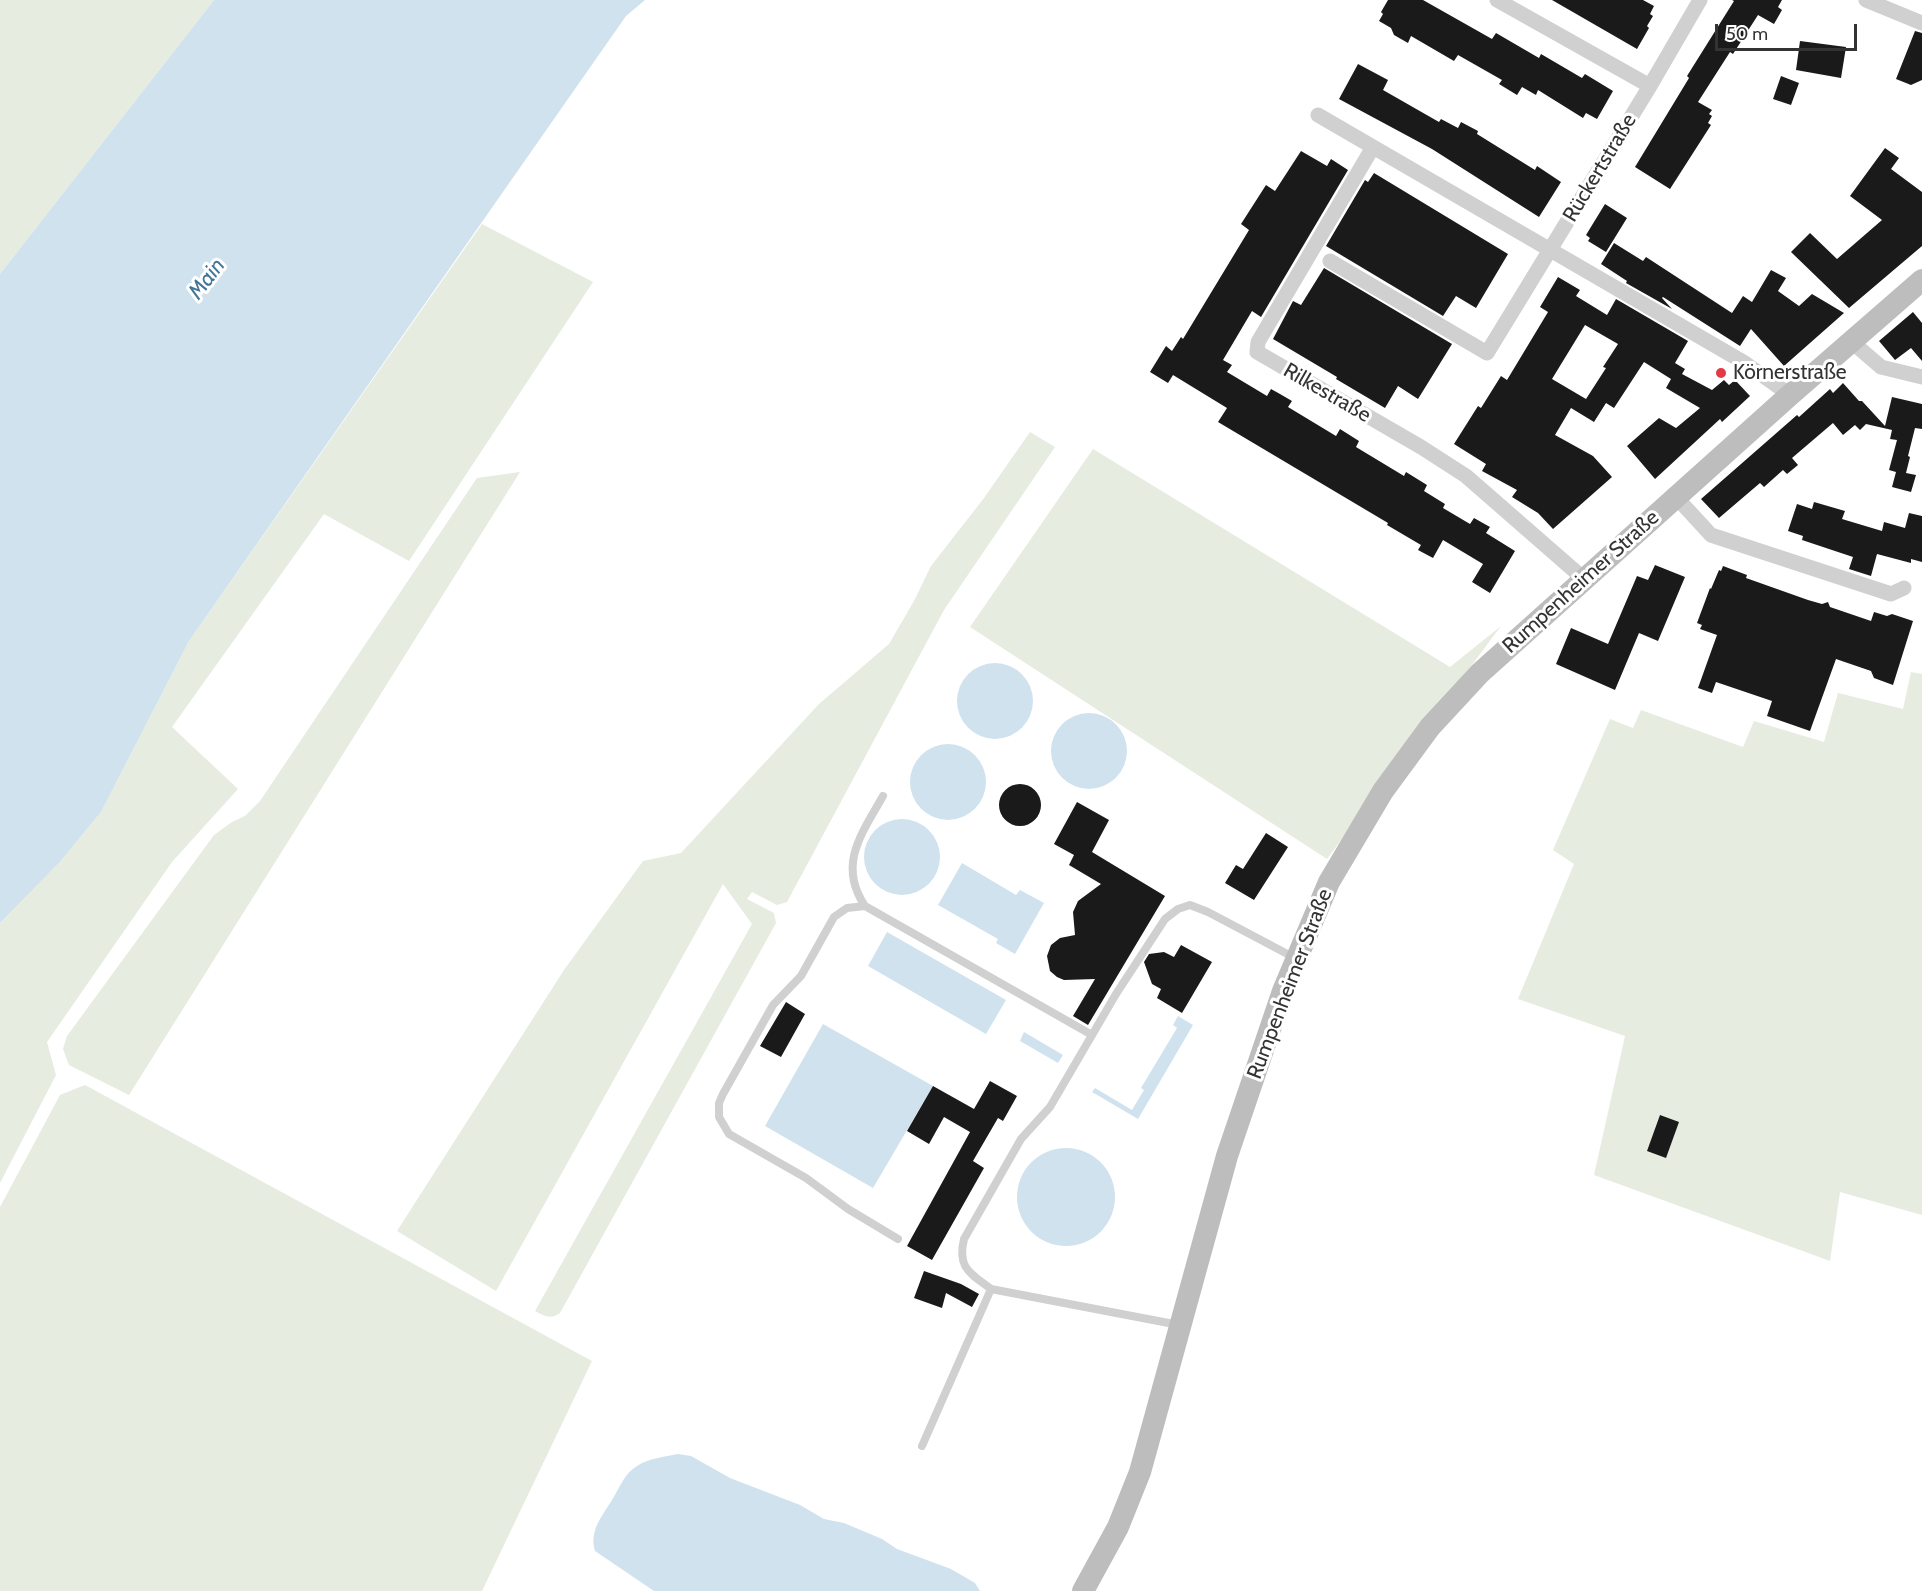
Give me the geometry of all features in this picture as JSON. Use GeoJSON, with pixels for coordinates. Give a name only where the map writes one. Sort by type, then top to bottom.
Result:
{"type":"FeatureCollection","features":[{"type":"Feature","properties":{"kind":"street"},"geometry":{"type":"LineString","coordinates":[[1497,0],[1650,86]]}},
{"type":"Feature","properties":{"kind":"street","name":"Rückertstraße"},"geometry":{"type":"LineString","coordinates":[[1550,250],[1700,0]]}},
{"type":"Feature","properties":{"kind":"street"},"geometry":{"type":"LineString","coordinates":[[1866,0],[1922,23]]}},
{"type":"Feature","properties":{"kind":"street"},"geometry":{"type":"LineString","coordinates":[[1318,115],[1745,363],[1790,395]]}},
{"type":"Feature","properties":{"kind":"street","name":"Rilkestraße"},"geometry":{"type":"LineString","coordinates":[[1373,147],[1257,342],[1257,352],[1421,447],[1466,476],[1584,579]]}},
{"type":"Feature","properties":{"kind":"street"},"geometry":{"type":"LineString","coordinates":[[1330,261],[1486,353],[1550,250]]}},
{"type":"Feature","properties":{"kind":"street","name":"Rumpenheimer Straße"},"geometry":{"type":"LineString","coordinates":[[1083,1591],[1107,1550],[1128,1505],[1140,1472],[1227,1156],[1282,991],[1329,882],[1368,814],[1430,727],[1480,673],[1922,280]]}},
{"type":"Feature","properties":{"kind":"street"},"geometry":{"type":"LineString","coordinates":[[1852,342],[1881,367],[1922,377]]}},
{"type":"Feature","properties":{"kind":"street","name":"Rumpenheimer Straße"},"geometry":{"type":"LineString","coordinates":[[1676,497],[1711,535],[1891,594],[1904,588]]}},
{"type":"Feature","properties":{"kind":"lane"},"geometry":{"type":"LineString","coordinates":[[884,796],[864,829],[852,864],[852,879],[856,892],[865,906],[1092,1035]]}},
{"type":"Feature","properties":{"kind":"lane"},"geometry":{"type":"LineString","coordinates":[[1180,1325],[991,1289],[967,1271],[962,1261],[961,1250],[964,1239],[1022,1139],[1050,1107],[1116,994],[1165,919],[1178,909],[1190,905],[1208,912],[1296,959]]}},
{"type":"Feature","properties":{"kind":"lane"},"geometry":{"type":"LineString","coordinates":[[865,906],[848,908],[834,917],[801,976],[774,1005],[723,1094],[718,1110],[719,1118],[729,1134],[806,1178],[848,1209],[898,1239]]}},
{"type":"Feature","properties":{"kind":"lane"},"geometry":{"type":"LineString","coordinates":[[922,1446],[991,1289]]}},
{"type":"Feature","properties":{"kind":"shaded area"},"geometry":{"type":"Polygon","coordinates":[[[0,0],[214,0],[0,274],[0,0]]]}},
{"type":"Feature","properties":{"kind":"shaded area"},"geometry":{"type":"Polygon","coordinates":[[[482,224],[593,282],[409,561],[324,514],[172,727],[238,789],[172,862],[47,1042],[56,1075],[0,1183],[0,923],[59,863],[101,812],[189,641],[482,224]]]}},
{"type":"Feature","properties":{"kind":"shaded area"},"geometry":{"type":"Polygon","coordinates":[[[1030,432],[1055,447],[944,610],[787,902],[777,905],[752,892],[747,899],[774,913],[776,923],[560,1313],[550,1317],[535,1311],[752,924],[723,884],[496,1291],[397,1231],[564,970],[643,861],[681,853],[819,704],[889,644],[931,566],[984,498],[1030,432]]]}},
{"type":"Feature","properties":{"kind":"shaded area"},"geometry":{"type":"Polygon","coordinates":[[[1093,449],[1450,667],[1501,626],[1327,859],[970,627],[1093,449]]]}},
{"type":"Feature","properties":{"kind":"shaded area"},"geometry":{"type":"Polygon","coordinates":[[[520,472],[129,1095],[69,1065],[63,1049],[67,1036],[214,835],[245,816],[260,801],[477,478],[520,472]]]}},
{"type":"Feature","properties":{"kind":"shaded area"},"geometry":{"type":"Polygon","coordinates":[[[1911,672],[1922,674],[1922,1215],[1840,1192],[1830,1261],[1594,1175],[1625,1036],[1518,999],[1574,864],[1553,850],[1610,719],[1633,728],[1641,710],[1743,747],[1754,721],[1824,742],[1838,693],[1903,709],[1911,672]]]}},
{"type":"Feature","properties":{"kind":"shaded area"},"geometry":{"type":"Polygon","coordinates":[[[85,1085],[592,1361],[482,1591],[0,1591],[0,1207],[60,1095],[85,1085]]]}},
{"type":"Feature","properties":{"kind":"water","name":"Main"},"geometry":{"type":"Polygon","coordinates":[[[214,0],[645,0],[626,16],[189,641],[101,812],[59,863],[0,923],[0,274],[214,0]]]}},
{"type":"Feature","properties":{"kind":"water"},"geometry":{"type":"Polygon","coordinates":[[[988,663],[1002,663],[1016,669],[1027,680],[1033,694],[1030,716],[1022,728],[1002,739],[988,739],[974,733],[963,722],[957,708],[957,694],[963,680],[974,669],[988,663]]]}},
{"type":"Feature","properties":{"kind":"water"},"geometry":{"type":"Polygon","coordinates":[[[1082,713],[1096,713],[1110,719],[1121,730],[1125,736],[1127,751],[1125,766],[1116,778],[1104,787],[1082,789],[1068,783],[1057,772],[1051,758],[1051,744],[1057,730],[1068,719],[1082,713]]]}},
{"type":"Feature","properties":{"kind":"water"},"geometry":{"type":"Polygon","coordinates":[[[941,744],[955,744],[969,750],[980,761],[986,775],[983,797],[975,809],[955,820],[941,820],[927,814],[916,803],[910,789],[910,775],[916,761],[927,750],[941,744]]]}},
{"type":"Feature","properties":{"kind":"water"},"geometry":{"type":"Polygon","coordinates":[[[895,819],[909,819],[923,825],[934,836],[940,850],[937,872],[929,884],[909,895],[895,895],[881,889],[870,878],[864,864],[864,850],[870,836],[881,825],[895,819]]]}},
{"type":"Feature","properties":{"kind":"water"},"geometry":{"type":"Polygon","coordinates":[[[962,863],[1016,895],[1020,890],[1044,903],[1015,954],[996,943],[998,939],[938,905],[962,863]]]}},
{"type":"Feature","properties":{"kind":"water"},"geometry":{"type":"Polygon","coordinates":[[[887,932],[1006,1000],[986,1034],[868,966],[887,932]]]}},
{"type":"Feature","properties":{"kind":"water"},"geometry":{"type":"Polygon","coordinates":[[[1178,1016],[1193,1025],[1138,1119],[1092,1092],[1095,1088],[1132,1110],[1144,1090],[1141,1088],[1177,1028],[1173,1025],[1178,1016]]]}},
{"type":"Feature","properties":{"kind":"water"},"geometry":{"type":"Polygon","coordinates":[[[823,1024],[933,1086],[873,1188],[765,1126],[823,1024]]]}},
{"type":"Feature","properties":{"kind":"water"},"geometry":{"type":"Polygon","coordinates":[[[1024,1032],[1063,1055],[1058,1063],[1020,1041],[1024,1032]]]}},
{"type":"Feature","properties":{"kind":"water"},"geometry":{"type":"Polygon","coordinates":[[[1066,1148],[1085,1152],[1101,1162],[1111,1178],[1115,1197],[1111,1216],[1101,1232],[1085,1242],[1066,1246],[1047,1242],[1031,1232],[1021,1216],[1017,1197],[1021,1178],[1031,1162],[1047,1152],[1066,1148]]]}},
{"type":"Feature","properties":{"kind":"water"},"geometry":{"type":"Polygon","coordinates":[[[678,1454],[691,1456],[730,1478],[800,1505],[824,1519],[844,1523],[882,1539],[897,1549],[951,1569],[975,1583],[980,1591],[654,1591],[595,1551],[595,1530],[629,1473],[646,1461],[678,1454]]]}},
{"type":"Feature","properties":{"kind":"building"},"geometry":{"type":"Polygon","coordinates":[[[1388,0],[1423,0],[1492,39],[1496,33],[1539,58],[1541,54],[1582,78],[1585,74],[1613,91],[1597,119],[1586,113],[1583,118],[1538,90],[1536,95],[1522,87],[1517,95],[1499,84],[1502,80],[1458,55],[1454,61],[1411,36],[1408,43],[1394,35],[1391,28],[1379,21],[1388,0]]]}},
{"type":"Feature","properties":{"kind":"building"},"geometry":{"type":"Polygon","coordinates":[[[1552,0],[1643,0],[1654,6],[1650,14],[1653,16],[1637,49],[1552,0]]]}},
{"type":"Feature","properties":{"kind":"building"},"geometry":{"type":"Polygon","coordinates":[[[1732,0],[1782,0],[1778,7],[1782,10],[1774,24],[1758,15],[1733,54],[1730,52],[1698,102],[1712,110],[1708,123],[1711,125],[1670,189],[1635,167],[1689,78],[1687,76],[1734,1],[1732,0]]]}},
{"type":"Feature","properties":{"kind":"building"},"geometry":{"type":"Polygon","coordinates":[[[1915,31],[1922,33],[1922,80],[1911,85],[1896,79],[1915,31]]]}},
{"type":"Feature","properties":{"kind":"building"},"geometry":{"type":"Polygon","coordinates":[[[1800,41],[1846,47],[1841,78],[1796,70],[1800,41]]]}},
{"type":"Feature","properties":{"kind":"building"},"geometry":{"type":"Polygon","coordinates":[[[1358,64],[1388,80],[1383,90],[1439,122],[1441,119],[1458,128],[1461,122],[1535,170],[1537,166],[1561,182],[1539,217],[1432,149],[1339,99],[1358,64]]]}},
{"type":"Feature","properties":{"kind":"building"},"geometry":{"type":"Polygon","coordinates":[[[1781,76],[1799,83],[1791,105],[1773,99],[1781,76]]]}},
{"type":"Feature","properties":{"kind":"building"},"geometry":{"type":"Polygon","coordinates":[[[1885,148],[1899,158],[1891,169],[1922,192],[1922,246],[1849,308],[1791,252],[1810,233],[1837,259],[1882,220],[1850,196],[1885,148]]]}},
{"type":"Feature","properties":{"kind":"building"},"geometry":{"type":"Polygon","coordinates":[[[1301,151],[1327,166],[1331,159],[1348,170],[1261,317],[1252,311],[1223,360],[1232,365],[1227,372],[1267,396],[1271,389],[1292,401],[1288,407],[1336,436],[1340,429],[1359,441],[1356,447],[1404,476],[1406,472],[1427,485],[1424,491],[1445,504],[1443,508],[1470,524],[1474,518],[1490,527],[1486,533],[1515,551],[1490,593],[1472,582],[1483,564],[1443,540],[1433,558],[1418,550],[1421,545],[1387,525],[1388,523],[1218,422],[1227,408],[1173,375],[1168,383],[1150,372],[1166,346],[1172,351],[1181,337],[1183,339],[1249,230],[1241,224],[1266,185],[1275,191],[1301,151]]]}},
{"type":"Feature","properties":{"kind":"building"},"geometry":{"type":"Polygon","coordinates":[[[1374,173],[1508,254],[1476,308],[1456,296],[1443,316],[1326,246],[1365,180],[1368,182],[1374,173]]]}},
{"type":"Feature","properties":{"kind":"building"},"geometry":{"type":"Polygon","coordinates":[[[1605,204],[1627,218],[1606,252],[1588,241],[1590,238],[1586,235],[1605,204]]]}},
{"type":"Feature","properties":{"kind":"building"},"geometry":{"type":"Polygon","coordinates":[[[1614,243],[1643,261],[1646,257],[1732,313],[1743,296],[1752,302],[1771,270],[1786,278],[1778,291],[1799,306],[1812,294],[1844,313],[1784,366],[1751,329],[1740,346],[1663,297],[1672,309],[1626,283],[1627,281],[1601,264],[1614,243]]]}},
{"type":"Feature","properties":{"kind":"building"},"geometry":{"type":"Polygon","coordinates":[[[1324,268],[1452,344],[1418,399],[1398,386],[1385,408],[1273,339],[1293,301],[1301,305],[1324,268]]]}},
{"type":"Feature","properties":{"kind":"building"},"geometry":{"type":"Polygon","coordinates":[[[1558,277],[1580,290],[1576,296],[1607,315],[1616,299],[1688,341],[1675,363],[1685,369],[1682,374],[1712,390],[1724,380],[1729,385],[1735,380],[1750,396],[1722,422],[1720,419],[1655,479],[1627,446],[1659,418],[1676,428],[1700,408],[1666,388],[1671,379],[1644,362],[1614,408],[1606,403],[1594,422],[1571,408],[1555,435],[1593,456],[1612,477],[1553,529],[1538,513],[1512,497],[1517,490],[1482,471],[1486,464],[1454,444],[1478,406],[1481,408],[1501,376],[1507,380],[1548,312],[1540,307],[1558,277]],[[1585,325],[1552,379],[1586,399],[1618,344],[1585,325]]]}},
{"type":"Feature","properties":{"kind":"building"},"geometry":{"type":"Polygon","coordinates":[[[1913,312],[1922,323],[1922,361],[1911,348],[1895,360],[1879,341],[1913,312]]]}},
{"type":"Feature","properties":{"kind":"building"},"geometry":{"type":"Polygon","coordinates":[[[1843,383],[1885,426],[1892,397],[1922,404],[1922,429],[1915,428],[1908,456],[1910,457],[1906,473],[1916,475],[1911,492],[1892,487],[1896,472],[1889,470],[1897,440],[1890,439],[1892,430],[1866,424],[1860,430],[1855,425],[1843,435],[1833,423],[1792,458],[1798,465],[1787,474],[1783,470],[1764,487],[1760,483],[1719,518],[1701,499],[1797,415],[1799,417],[1830,389],[1833,393],[1843,383]]]}},
{"type":"Feature","properties":{"kind":"building"},"geometry":{"type":"Polygon","coordinates":[[[1814,502],[1845,511],[1842,519],[1882,531],[1884,522],[1905,528],[1909,513],[1922,516],[1922,562],[1911,559],[1911,563],[1877,554],[1871,576],[1849,569],[1853,557],[1802,540],[1803,536],[1788,531],[1797,504],[1812,509],[1814,502]]]}},
{"type":"Feature","properties":{"kind":"building"},"geometry":{"type":"Polygon","coordinates":[[[1655,565],[1685,577],[1658,641],[1639,633],[1615,690],[1556,664],[1571,628],[1608,644],[1637,576],[1648,580],[1655,565]]]}},
{"type":"Feature","properties":{"kind":"building"},"geometry":{"type":"Polygon","coordinates":[[[1723,566],[1747,575],[1746,578],[1808,600],[1822,604],[1828,602],[1830,607],[1871,621],[1874,612],[1887,616],[1892,614],[1913,621],[1893,685],[1874,678],[1871,671],[1836,659],[1810,731],[1767,716],[1772,701],[1716,682],[1712,693],[1698,688],[1717,635],[1700,629],[1702,625],[1697,623],[1710,588],[1723,566]]]}},
{"type":"Feature","properties":{"kind":"building"},"geometry":{"type":"Polygon","coordinates":[[[1020,784],[1028,785],[1035,790],[1040,797],[1040,813],[1035,820],[1028,825],[1020,826],[1012,825],[1005,820],[1000,813],[999,805],[1000,797],[1005,790],[1012,785],[1020,784]]]}},
{"type":"Feature","properties":{"kind":"building"},"geometry":{"type":"Polygon","coordinates":[[[1077,802],[1109,820],[1092,852],[1165,896],[1088,1025],[1073,1016],[1095,979],[1064,980],[1057,977],[1050,971],[1047,956],[1051,945],[1060,938],[1075,935],[1073,912],[1078,901],[1101,884],[1069,865],[1074,855],[1054,844],[1077,802]]]}},
{"type":"Feature","properties":{"kind":"building"},"geometry":{"type":"Polygon","coordinates":[[[1266,833],[1288,847],[1254,900],[1225,883],[1236,865],[1243,869],[1266,833]]]}},
{"type":"Feature","properties":{"kind":"building"},"geometry":{"type":"Polygon","coordinates":[[[1181,945],[1212,962],[1182,1013],[1157,998],[1161,989],[1152,984],[1144,962],[1149,954],[1164,952],[1174,957],[1181,945]]]}},
{"type":"Feature","properties":{"kind":"building"},"geometry":{"type":"Polygon","coordinates":[[[786,1002],[805,1014],[781,1057],[760,1046],[786,1002]]]}},
{"type":"Feature","properties":{"kind":"building"},"geometry":{"type":"Polygon","coordinates":[[[990,1081],[1017,1096],[1003,1121],[998,1118],[973,1161],[984,1168],[932,1260],[907,1246],[970,1132],[944,1117],[929,1144],[907,1131],[933,1086],[974,1109],[990,1081]]]}},
{"type":"Feature","properties":{"kind":"building"},"geometry":{"type":"Polygon","coordinates":[[[1660,1115],[1679,1122],[1666,1158],[1647,1151],[1660,1115]]]}},
{"type":"Feature","properties":{"kind":"building"},"geometry":{"type":"Polygon","coordinates":[[[924,1271],[961,1284],[979,1294],[972,1307],[946,1293],[942,1308],[914,1298],[924,1271]]]}},
{"type":"Feature","properties":{"kind":"place","name":"Körnerstraße"},"geometry":{"type":"Point","coordinates":[1721,373]}}]}
